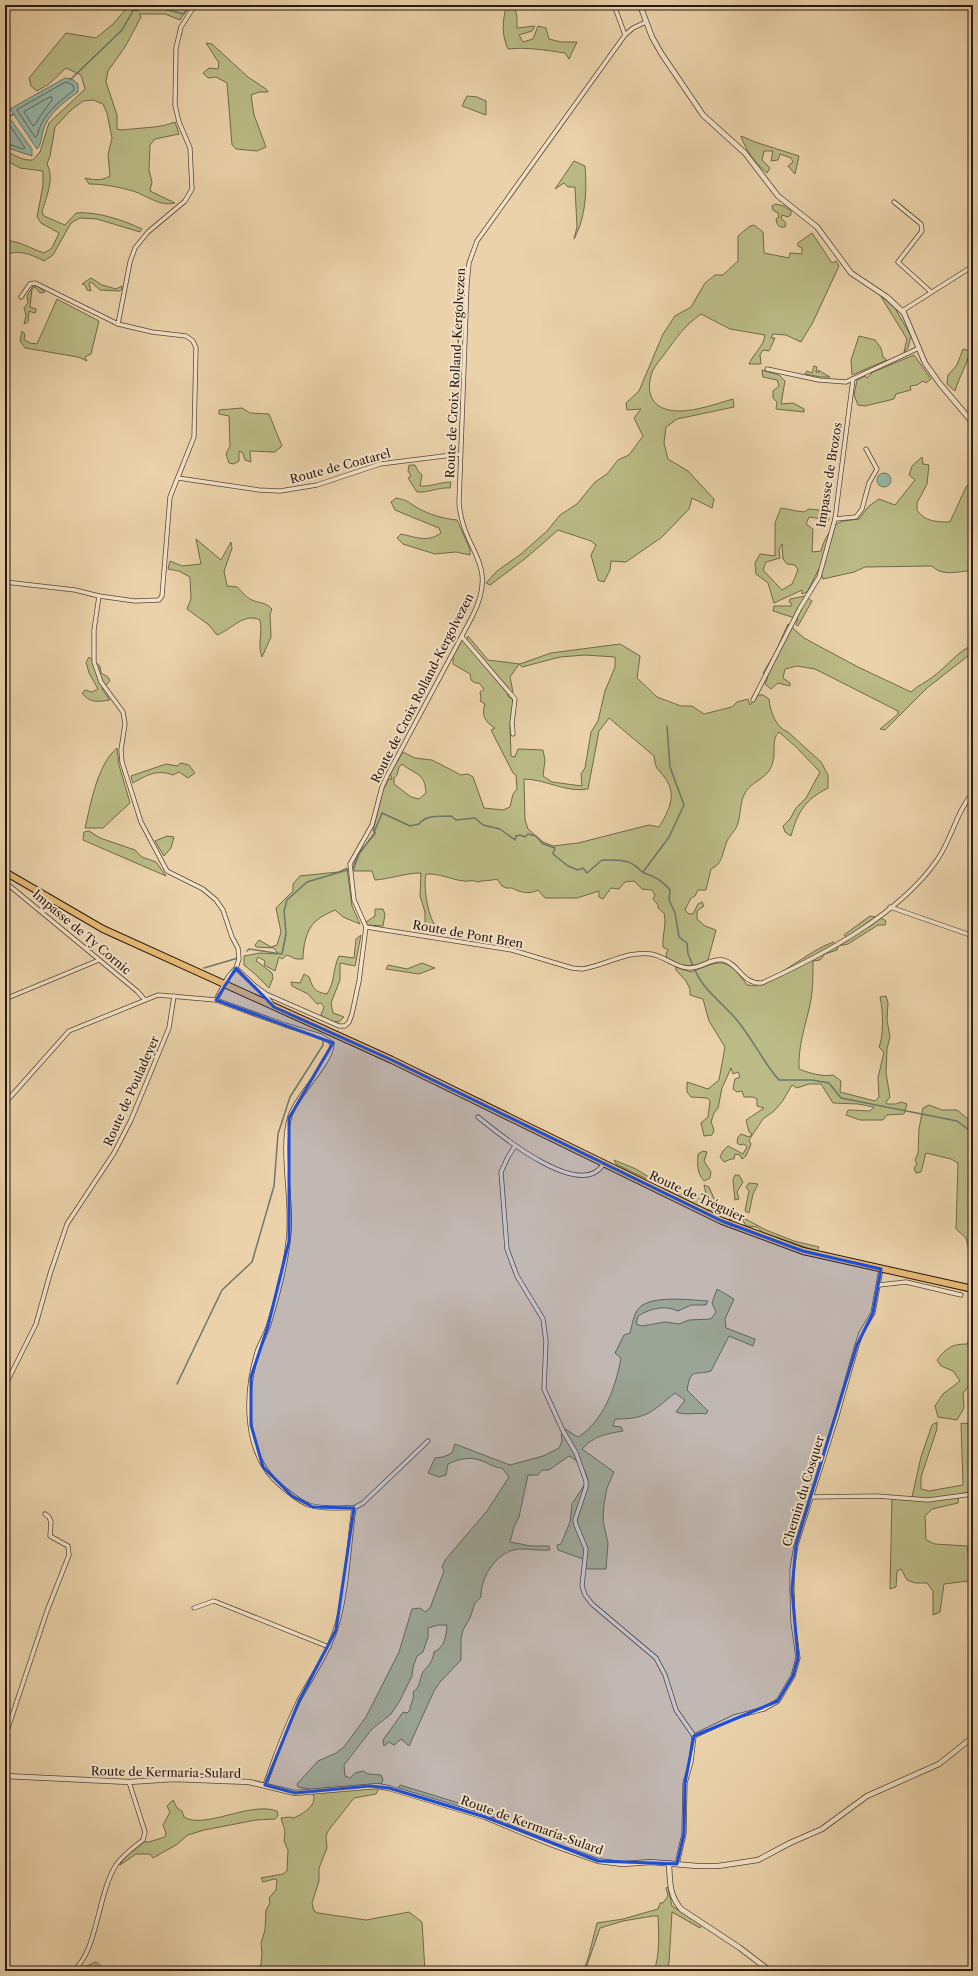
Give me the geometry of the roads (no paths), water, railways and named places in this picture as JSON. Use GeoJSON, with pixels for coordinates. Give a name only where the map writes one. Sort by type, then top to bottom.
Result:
{"type":"FeatureCollection","features":[{"type":"Feature","properties":{"kind":"main road","name":"Route de Tréguier"},"geometry":{"type":"LineString","coordinates":[[5,872],[103,929],[428,1077],[722,1222],[803,1251],[973,1289]]}},
{"type":"Feature","properties":{"kind":"street"},"geometry":{"type":"LineString","coordinates":[[118,324],[130,262],[135,248],[148,232],[185,201],[192,188],[190,148],[179,122],[175,105],[176,48],[181,27],[195,5]]}},
{"type":"Feature","properties":{"kind":"street"},"geometry":{"type":"LineString","coordinates":[[614,5],[625,36]]}},
{"type":"Feature","properties":{"kind":"street"},"geometry":{"type":"LineString","coordinates":[[640,5],[646,22],[661,53],[703,115],[745,153],[778,196],[817,227],[851,273],[887,298],[902,311],[933,375],[973,423]]}},
{"type":"Feature","properties":{"kind":"street","name":"Route de Croix Rolland-Kergolvezen"},"geometry":{"type":"LineString","coordinates":[[366,927],[354,900],[350,861],[372,825],[380,791],[387,776],[462,637],[477,607],[483,589],[479,560],[461,521],[459,503],[468,284],[472,252],[477,241],[625,36],[633,28],[646,22]]}},
{"type":"Feature","properties":{"kind":"street"},"geometry":{"type":"LineString","coordinates":[[894,202],[920,224],[922,231],[898,262],[931,292]]}},
{"type":"Feature","properties":{"kind":"street"},"geometry":{"type":"LineString","coordinates":[[902,311],[973,266]]}},
{"type":"Feature","properties":{"kind":"street"},"geometry":{"type":"LineString","coordinates":[[5,582],[75,590],[99,596],[135,601],[160,599],[163,590],[170,498],[192,444],[195,430],[197,362],[195,344],[190,338],[186,336],[152,332],[118,324],[35,283],[30,284],[21,297]]}},
{"type":"Feature","properties":{"kind":"street"},"geometry":{"type":"LineString","coordinates":[[768,369],[819,380],[846,382],[919,348]]}},
{"type":"Feature","properties":{"kind":"street","name":"Impasse de Brozos"},"geometry":{"type":"LineString","coordinates":[[753,700],[800,608],[819,578],[835,520],[853,379]]}},
{"type":"Feature","properties":{"kind":"street"},"geometry":{"type":"LineString","coordinates":[[835,520],[856,516],[862,509],[868,483],[877,469],[866,449]]}},
{"type":"Feature","properties":{"kind":"street","name":"Route de Coatarel"},"geometry":{"type":"LineString","coordinates":[[178,478],[259,490],[290,490],[336,479],[380,464],[460,454]]}},
{"type":"Feature","properties":{"kind":"street"},"geometry":{"type":"LineString","coordinates":[[99,596],[94,636],[95,667],[100,682],[123,712],[125,724],[121,750],[122,762],[141,822],[165,869],[174,876],[211,894],[219,904],[238,951],[236,968],[228,977],[216,1000]]}},
{"type":"Feature","properties":{"kind":"street"},"geometry":{"type":"LineString","coordinates":[[462,637],[515,700],[512,723],[514,734]]}},
{"type":"Feature","properties":{"kind":"street","name":"Route de Pont Bren"},"geometry":{"type":"LineString","coordinates":[[366,927],[512,950],[577,968],[593,967],[638,954],[654,955],[687,968],[696,968],[711,961],[724,960],[733,965],[749,981],[755,984],[762,983],[849,938],[907,893],[937,861],[963,806],[973,793]]}},
{"type":"Feature","properties":{"kind":"street","name":"Impasse de Ty Cornic"},"geometry":{"type":"LineString","coordinates":[[5,882],[137,991],[145,1000]]}},
{"type":"Feature","properties":{"kind":"street"},"geometry":{"type":"LineString","coordinates":[[890,907],[973,936]]}},
{"type":"Feature","properties":{"kind":"street"},"geometry":{"type":"LineString","coordinates":[[263,992],[332,1024],[342,1026],[347,1025],[351,1018],[359,981],[366,927]]}},
{"type":"Feature","properties":{"kind":"street"},"geometry":{"type":"LineString","coordinates":[[5,999],[99,960]]}},
{"type":"Feature","properties":{"kind":"street"},"geometry":{"type":"LineString","coordinates":[[236,968],[263,992],[274,1007]]}},
{"type":"Feature","properties":{"kind":"street"},"geometry":{"type":"LineString","coordinates":[[5,1103],[69,1031],[162,994],[216,1000],[284,1025],[321,1036],[332,1043],[329,1054],[295,1104],[289,1118],[287,1156],[290,1221],[289,1241],[268,1326],[258,1351],[251,1377],[249,1413],[259,1458],[263,1467],[276,1482],[308,1505],[354,1508],[363,1503],[428,1441]]}},
{"type":"Feature","properties":{"kind":"street","name":"Route de Pouladeyer"},"geometry":{"type":"LineString","coordinates":[[5,1386],[36,1324],[50,1274],[67,1224],[114,1153],[133,1115],[169,1028],[174,996]]}},
{"type":"Feature","properties":{"kind":"street"},"geometry":{"type":"LineString","coordinates":[[478,1117],[540,1162],[577,1175],[588,1175],[596,1172],[604,1163]]}},
{"type":"Feature","properties":{"kind":"street"},"geometry":{"type":"LineString","coordinates":[[516,1146],[508,1157],[501,1172],[507,1249],[517,1276],[543,1319],[546,1341],[544,1389],[563,1431],[576,1453],[586,1481],[586,1487],[576,1520],[576,1525],[586,1549],[583,1590],[592,1604],[656,1658],[665,1675],[676,1710],[694,1736],[691,1762],[685,1789],[684,1834],[677,1864]]}},
{"type":"Feature","properties":{"kind":"street","name":"Chemin du Cosquer"},"geometry":{"type":"LineString","coordinates":[[694,1736],[734,1717],[764,1709],[778,1701],[794,1676],[798,1658],[793,1622],[792,1570],[796,1545],[836,1419],[850,1366],[861,1333],[873,1313],[881,1269]]}},
{"type":"Feature","properties":{"kind":"street"},"geometry":{"type":"LineString","coordinates":[[879,1285],[906,1282],[960,1295]]}},
{"type":"Feature","properties":{"kind":"street"},"geometry":{"type":"LineString","coordinates":[[812,1496],[877,1496],[928,1500],[973,1494]]}},
{"type":"Feature","properties":{"kind":"street"},"geometry":{"type":"LineString","coordinates":[[265,1785],[277,1752],[299,1701],[329,1647],[340,1614],[354,1508]]}},
{"type":"Feature","properties":{"kind":"street"},"geometry":{"type":"LineString","coordinates":[[5,1737],[47,1611],[69,1555],[68,1546],[50,1536],[51,1522],[49,1517],[45,1514]]}},
{"type":"Feature","properties":{"kind":"street"},"geometry":{"type":"LineString","coordinates":[[194,1608],[214,1601],[329,1647]]}},
{"type":"Feature","properties":{"kind":"street","name":"Route de Kermaria-Sulard"},"geometry":{"type":"LineString","coordinates":[[5,1776],[128,1782],[174,1779],[249,1782],[295,1793],[370,1786],[388,1788],[485,1817],[553,1845],[598,1861],[623,1864],[669,1863],[697,1866],[718,1866],[758,1860],[790,1843],[830,1825],[867,1796],[939,1764],[973,1738]]}},
{"type":"Feature","properties":{"kind":"street"},"geometry":{"type":"LineString","coordinates":[[73,1971],[80,1965],[86,1956],[102,1898],[114,1868],[122,1858],[143,1840],[145,1836],[145,1832],[128,1782]]}},
{"type":"Feature","properties":{"kind":"street"},"geometry":{"type":"LineString","coordinates":[[669,1863],[670,1888],[674,1901],[681,1908],[740,1948],[770,1971]]}},
{"type":"Feature","properties":{"kind":"water"},"geometry":{"type":"Polygon","coordinates":[[[65,78],[72,79],[78,84],[78,92],[57,109],[48,119],[43,131],[40,145],[37,149],[10,109],[65,78]]]}},
{"type":"Feature","properties":{"kind":"water"},"geometry":{"type":"Polygon","coordinates":[[[6,113],[32,149],[32,156],[5,147],[6,113]]]}},
{"type":"Feature","properties":{"kind":"water"},"geometry":{"type":"Polygon","coordinates":[[[884,473],[889,475],[891,480],[889,485],[884,487],[879,485],[877,480],[879,475],[884,473]]]}},
{"type":"Feature","properties":{"kind":"waterway"},"geometry":{"type":"LineString","coordinates":[[136,6],[160,8],[184,14],[190,5]]}},
{"type":"Feature","properties":{"kind":"waterway"},"geometry":{"type":"LineString","coordinates":[[70,80],[122,30],[134,9]]}},
{"type":"Feature","properties":{"kind":"waterway"},"geometry":{"type":"LineString","coordinates":[[5,119],[14,114]]}},
{"type":"Feature","properties":{"kind":"waterway"},"geometry":{"type":"LineString","coordinates":[[643,872],[669,837],[684,805],[670,767],[667,726]]}},
{"type":"Feature","properties":{"kind":"waterway"},"geometry":{"type":"LineString","coordinates":[[247,951],[249,949],[282,954],[286,934],[284,911],[287,900],[307,882],[354,868],[359,854],[373,835],[382,813],[410,826],[419,824],[430,817],[451,816],[456,820],[475,818],[483,825],[500,829],[515,840],[516,836],[520,835],[525,837],[528,834],[536,836],[543,844],[555,848],[553,854],[568,866],[578,870],[583,868],[587,873],[602,860],[619,860],[631,863],[644,873],[658,879],[670,890],[669,900],[675,913],[679,937],[687,943],[688,954],[693,966]]}},
{"type":"Feature","properties":{"kind":"waterway"},"geometry":{"type":"LineString","coordinates":[[204,968],[238,958]]}},
{"type":"Feature","properties":{"kind":"waterway"},"geometry":{"type":"LineString","coordinates":[[695,970],[704,985],[740,1024],[779,1080],[812,1080],[829,1083],[841,1098],[957,1121],[973,1133]]}},
{"type":"Feature","properties":{"kind":"waterway"},"geometry":{"type":"LineString","coordinates":[[177,1384],[222,1290],[252,1262],[274,1186],[278,1134],[290,1097],[323,1045],[323,1041]]}}]}
